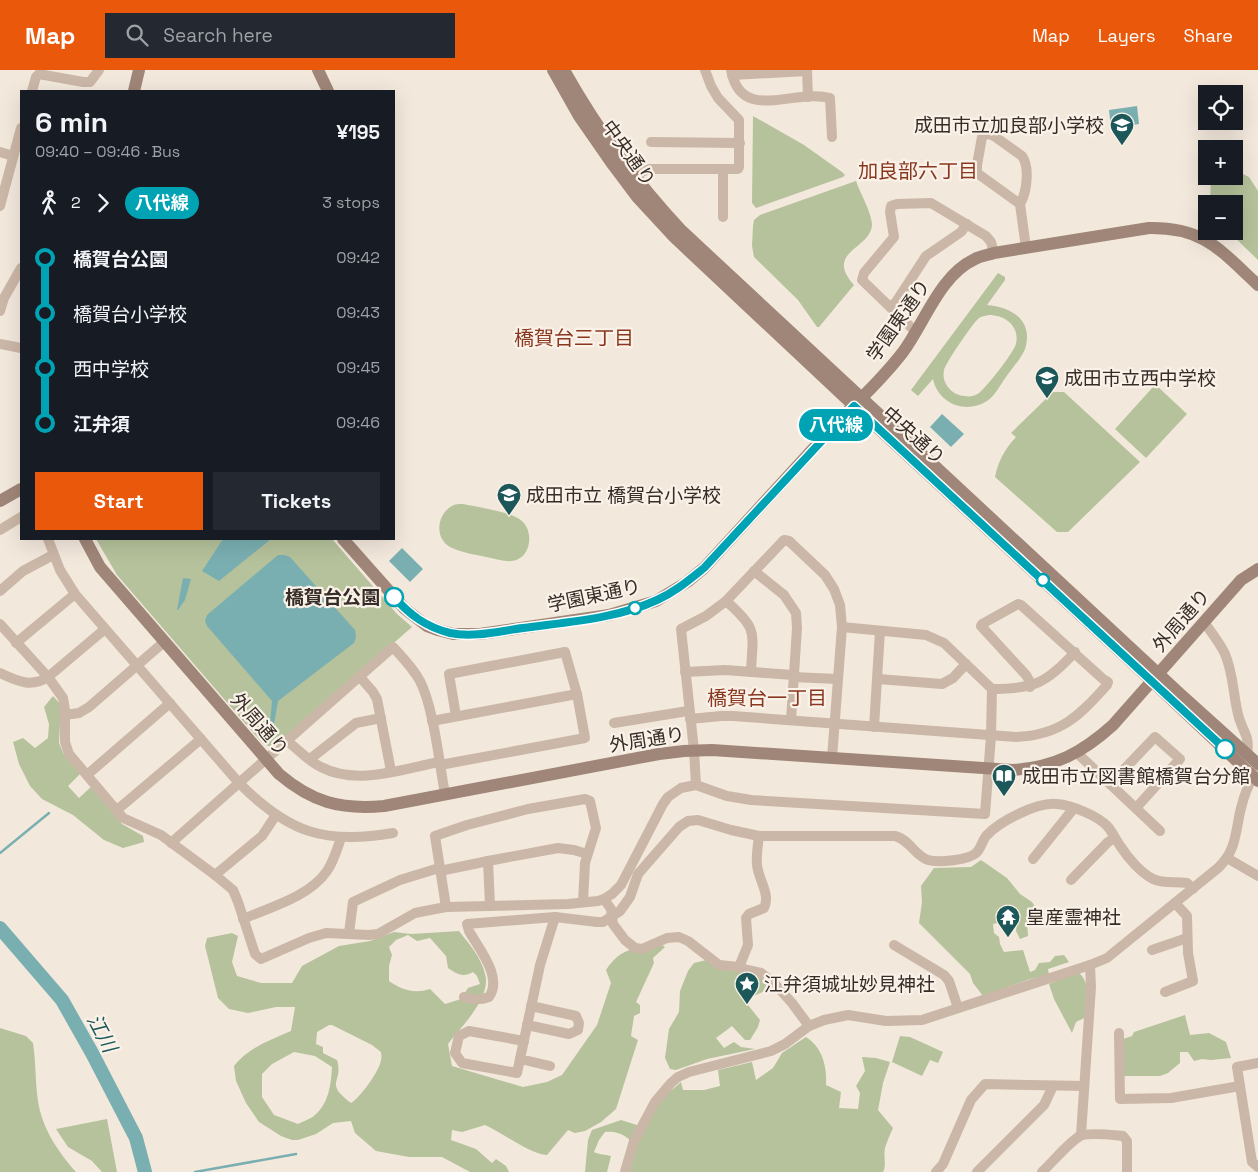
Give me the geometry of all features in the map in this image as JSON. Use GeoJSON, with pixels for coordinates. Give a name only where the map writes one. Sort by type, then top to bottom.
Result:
{"type":"FeatureCollection","features":[{"type":"Feature","properties":{"kind":"street"},"geometry":{"type":"LineString","coordinates":[[32,90],[36,77],[39,74],[90,82],[99,70]]}},
{"type":"Feature","properties":{"kind":"street"},"geometry":{"type":"LineString","coordinates":[[134,90],[139,70]]}},
{"type":"Feature","properties":{"kind":"street"},"geometry":{"type":"LineString","coordinates":[[318,70],[328,90]]}},
{"type":"Feature","properties":{"kind":"street","name":"中央通り"},"geometry":{"type":"LineString","coordinates":[[553,70],[612,165],[637,197],[674,237],[858,402],[1155,677],[1256,776]]}},
{"type":"Feature","properties":{"kind":"street","name":"中央通り"},"geometry":{"type":"LineString","coordinates":[[564,70],[602,134],[656,203],[682,231],[858,402]]}},
{"type":"Feature","properties":{"kind":"street"},"geometry":{"type":"LineString","coordinates":[[634,176],[649,169],[736,170],[739,167],[739,120],[718,98],[705,70]]}},
{"type":"Feature","properties":{"kind":"street"},"geometry":{"type":"LineString","coordinates":[[808,97],[807,70],[731,73],[738,89],[747,98],[753,100],[827,97],[831,100],[832,137]]}},
{"type":"Feature","properties":{"kind":"street"},"geometry":{"type":"LineString","coordinates":[[0,206],[20,132]]}},
{"type":"Feature","properties":{"kind":"street"},"geometry":{"type":"LineString","coordinates":[[1020,204],[977,173],[977,164],[984,135],[994,136],[1025,160],[1027,169],[1024,196],[1020,204],[1026,248]]}},
{"type":"Feature","properties":{"kind":"street"},"geometry":{"type":"LineString","coordinates":[[651,142],[740,143]]}},
{"type":"Feature","properties":{"kind":"street"},"geometry":{"type":"LineString","coordinates":[[0,152],[13,156]]}},
{"type":"Feature","properties":{"kind":"street"},"geometry":{"type":"LineString","coordinates":[[723,170],[723,217]]}},
{"type":"Feature","properties":{"kind":"street"},"geometry":{"type":"LineString","coordinates":[[916,332],[864,283],[862,276],[894,237],[890,212],[891,206],[931,202],[989,239],[994,253]]}},
{"type":"Feature","properties":{"kind":"street"},"geometry":{"type":"LineString","coordinates":[[890,307],[926,256],[961,232],[967,224]]}},
{"type":"Feature","properties":{"kind":"street","name":"学園東通り"},"geometry":{"type":"LineString","coordinates":[[344,540],[405,609],[427,626],[438,630],[453,634],[480,634],[609,615],[656,601],[698,572],[901,354],[946,283],[954,273],[976,258],[994,253],[1149,228],[1180,230],[1193,233],[1220,250],[1258,285]]}},
{"type":"Feature","properties":{"kind":"street"},"geometry":{"type":"LineString","coordinates":[[0,311],[4,298],[20,270]]}},
{"type":"Feature","properties":{"kind":"street"},"geometry":{"type":"LineString","coordinates":[[0,344],[20,348]]}},
{"type":"Feature","properties":{"kind":"street"},"geometry":{"type":"LineString","coordinates":[[0,501],[20,490]]}},
{"type":"Feature","properties":{"kind":"street"},"geometry":{"type":"LineString","coordinates":[[0,530],[20,518]]}},
{"type":"Feature","properties":{"kind":"street"},"geometry":{"type":"LineString","coordinates":[[48,540],[60,570],[75,594],[239,783],[263,806],[276,815],[309,831],[341,838],[361,838],[392,833]]}},
{"type":"Feature","properties":{"kind":"street","name":"外周通り"},"geometry":{"type":"LineString","coordinates":[[86,540],[100,567],[279,774],[302,792],[333,804],[367,808],[659,754],[694,750],[988,769],[1013,770],[1044,766],[1077,753],[1113,725],[1241,580],[1258,569]]}},
{"type":"Feature","properties":{"kind":"street"},"geometry":{"type":"LineString","coordinates":[[696,785],[681,629],[706,616],[726,602],[780,542],[784,540],[789,540],[825,575],[840,605],[842,627],[832,758]]}},
{"type":"Feature","properties":{"kind":"street"},"geometry":{"type":"LineString","coordinates":[[0,592],[23,571],[53,555]]}},
{"type":"Feature","properties":{"kind":"street"},"geometry":{"type":"LineString","coordinates":[[754,571],[784,595],[796,613],[797,628],[791,720]]}},
{"type":"Feature","properties":{"kind":"street"},"geometry":{"type":"LineString","coordinates":[[16,643],[75,594]]}},
{"type":"Feature","properties":{"kind":"street"},"geometry":{"type":"LineString","coordinates":[[726,602],[741,614],[753,632],[751,671]]}},
{"type":"Feature","properties":{"kind":"street"},"geometry":{"type":"LineString","coordinates":[[614,723],[689,715],[791,720],[991,736],[1016,737],[1039,734],[1062,725],[1082,712],[1108,682],[1018,604],[981,626],[1026,674],[1030,680],[1030,686]]}},
{"type":"Feature","properties":{"kind":"street"},"geometry":{"type":"LineString","coordinates":[[1204,622],[1225,652],[1229,664],[1240,720],[1249,741],[1247,755]]}},
{"type":"Feature","properties":{"kind":"street"},"geometry":{"type":"LineString","coordinates":[[0,624],[48,676],[63,698],[66,748],[87,775],[123,818],[153,830],[233,890],[255,954],[262,959],[321,934],[375,935],[415,914],[446,907],[583,902],[604,899],[621,885],[663,804],[668,797],[681,788],[696,785],[727,796],[751,800],[985,814],[991,736],[992,689],[944,643],[935,638],[926,635],[842,627]]}},
{"type":"Feature","properties":{"kind":"street"},"geometry":{"type":"LineString","coordinates":[[0,673],[26,683],[38,682],[105,629]]}},
{"type":"Feature","properties":{"kind":"street"},"geometry":{"type":"LineString","coordinates":[[874,727],[880,631]]}},
{"type":"Feature","properties":{"kind":"street"},"geometry":{"type":"LineString","coordinates":[[65,715],[84,711],[164,642]]}},
{"type":"Feature","properties":{"kind":"street"},"geometry":{"type":"LineString","coordinates":[[171,843],[393,647],[414,672],[427,700],[445,794]]}},
{"type":"Feature","properties":{"kind":"street"},"geometry":{"type":"LineString","coordinates":[[287,741],[320,767],[342,774],[360,776],[585,738],[577,694],[565,652],[449,674],[456,716]]}},
{"type":"Feature","properties":{"kind":"street"},"geometry":{"type":"LineString","coordinates":[[992,689],[1030,686],[1049,677],[1074,652]]}},
{"type":"Feature","properties":{"kind":"street"},"geometry":{"type":"LineString","coordinates":[[878,679],[942,684],[953,678],[966,664]]}},
{"type":"Feature","properties":{"kind":"street"},"geometry":{"type":"LineString","coordinates":[[685,672],[751,671],[837,679]]}},
{"type":"Feature","properties":{"kind":"street"},"geometry":{"type":"LineString","coordinates":[[360,677],[377,699],[391,771]]}},
{"type":"Feature","properties":{"kind":"street","name":"中央通り"},"geometry":{"type":"LineString","coordinates":[[1155,677],[1258,764]]}},
{"type":"Feature","properties":{"kind":"street"},"geometry":{"type":"LineString","coordinates":[[432,721],[577,694]]}},
{"type":"Feature","properties":{"kind":"street"},"geometry":{"type":"LineString","coordinates":[[87,775],[170,703]]}},
{"type":"Feature","properties":{"kind":"street"},"geometry":{"type":"LineString","coordinates":[[310,760],[356,723],[381,718]]}},
{"type":"Feature","properties":{"kind":"street"},"geometry":{"type":"LineString","coordinates":[[1110,784],[1155,737],[1180,759],[1136,808]]}},
{"type":"Feature","properties":{"kind":"street"},"geometry":{"type":"LineString","coordinates":[[117,810],[201,739]]}},
{"type":"Feature","properties":{"kind":"street"},"geometry":{"type":"LineString","coordinates":[[1077,753],[1160,831]]}},
{"type":"Feature","properties":{"kind":"street"},"geometry":{"type":"LineString","coordinates":[[625,1172],[634,1141],[655,1102],[671,1083],[689,1072],[771,1051],[785,1044],[809,1026],[824,1020],[848,1015],[886,1021],[922,1020],[1107,958],[1218,868],[1227,858],[1233,849],[1241,806],[1256,776]]}},
{"type":"Feature","properties":{"kind":"street"},"geometry":{"type":"LineString","coordinates":[[446,907],[435,836],[528,809],[585,798],[590,801],[596,828],[587,854],[584,870],[583,902]]}},
{"type":"Feature","properties":{"kind":"street"},"geometry":{"type":"LineString","coordinates":[[464,997],[484,999],[489,997],[494,988],[492,973],[467,924],[555,917],[603,922],[612,917],[626,904],[638,874],[683,823],[698,820],[759,836],[895,836],[903,839],[922,857],[930,861],[958,860],[976,853],[985,838],[995,828],[1033,807],[1057,804],[1074,808],[1104,823],[1121,848],[1152,879],[1159,882],[1186,883],[1193,888]]}},
{"type":"Feature","properties":{"kind":"street"},"geometry":{"type":"LineString","coordinates":[[1033,859],[1074,808]]}},
{"type":"Feature","properties":{"kind":"street"},"geometry":{"type":"LineString","coordinates":[[215,875],[262,836],[276,815]]}},
{"type":"Feature","properties":{"kind":"street"},"geometry":{"type":"LineString","coordinates":[[739,967],[748,945],[746,918],[748,914],[760,911],[767,903],[767,896],[757,865],[759,836]]}},
{"type":"Feature","properties":{"kind":"street"},"geometry":{"type":"LineString","coordinates":[[243,919],[292,898],[317,882],[328,869],[341,838]]}},
{"type":"Feature","properties":{"kind":"street"},"geometry":{"type":"LineString","coordinates":[[1071,880],[1108,842],[1116,838]]}},
{"type":"Feature","properties":{"kind":"street"},"geometry":{"type":"LineString","coordinates":[[349,934],[353,902],[400,880],[439,869],[558,848],[587,854]]}},
{"type":"Feature","properties":{"kind":"street"},"geometry":{"type":"LineString","coordinates":[[1227,858],[1258,876]]}},
{"type":"Feature","properties":{"kind":"street"},"geometry":{"type":"LineString","coordinates":[[488,861],[490,906]]}},
{"type":"Feature","properties":{"kind":"street"},"geometry":{"type":"LineString","coordinates":[[604,899],[611,909],[613,924],[625,940],[635,948],[642,949],[667,938],[679,937],[688,941],[718,965],[739,967],[761,973],[774,983],[792,1002],[809,1026]]}},
{"type":"Feature","properties":{"kind":"street"},"geometry":{"type":"LineString","coordinates":[[1165,992],[1193,981],[1186,938],[1187,916],[1175,903]]}},
{"type":"Feature","properties":{"kind":"street"},"geometry":{"type":"LineString","coordinates":[[524,1041],[469,1031],[459,1036],[455,1054],[462,1063],[517,1073],[524,1041],[531,1006],[540,965],[555,917]]}},
{"type":"Feature","properties":{"kind":"street"},"geometry":{"type":"LineString","coordinates":[[1152,950],[1186,938]]}},
{"type":"Feature","properties":{"kind":"street"},"geometry":{"type":"LineString","coordinates":[[894,945],[944,975],[949,981],[958,1008]]}},
{"type":"Feature","properties":{"kind":"street"},"geometry":{"type":"LineString","coordinates":[[1042,1172],[1081,1135],[1091,987],[1090,965]]}},
{"type":"Feature","properties":{"kind":"street"},"geometry":{"type":"LineString","coordinates":[[527,1026],[569,1034],[578,1030],[580,1023],[576,1016],[531,1006]]}},
{"type":"Feature","properties":{"kind":"street"},"geometry":{"type":"LineString","coordinates":[[1119,1033],[1120,1099],[1170,1098],[1240,1086]]}},
{"type":"Feature","properties":{"kind":"street"},"geometry":{"type":"LineString","coordinates":[[520,1059],[550,1066]]}},
{"type":"Feature","properties":{"kind":"street"},"geometry":{"type":"LineString","coordinates":[[1258,1063],[1237,1066],[1252,1162],[1258,1167]]}},
{"type":"Feature","properties":{"kind":"street"},"geometry":{"type":"LineString","coordinates":[[936,1172],[943,1164],[971,1100],[985,1084],[1084,1086]]}},
{"type":"Feature","properties":{"kind":"street"},"geometry":{"type":"LineString","coordinates":[[977,1172],[1044,1105],[1053,1086]]}},
{"type":"Feature","properties":{"kind":"street"},"geometry":{"type":"LineString","coordinates":[[1081,1135],[1123,1136],[1127,1141],[1127,1172]]}},
{"type":"Feature","properties":{"kind":"green space"},"geometry":{"type":"Polygon","coordinates":[[[753,116],[804,145],[845,175],[756,208],[752,203],[753,116]]]}},
{"type":"Feature","properties":{"kind":"green space"},"geometry":{"type":"Polygon","coordinates":[[[1243,174],[1249,177],[1258,191],[1258,260],[1237,240],[1243,240],[1243,195],[1210,195],[1211,185],[1243,185],[1243,174]]]}},
{"type":"Feature","properties":{"kind":"green space"},"geometry":{"type":"Polygon","coordinates":[[[856,181],[868,209],[872,225],[864,240],[846,258],[844,265],[846,274],[854,285],[819,327],[817,327],[798,300],[754,257],[752,246],[754,220],[760,215],[856,181]]]}},
{"type":"Feature","properties":{"kind":"green space"},"geometry":{"type":"Polygon","coordinates":[[[998,273],[1005,277],[1005,280],[987,305],[1012,312],[1018,317],[1026,330],[1027,339],[1021,356],[992,396],[979,405],[962,407],[946,400],[940,395],[933,379],[918,396],[911,390],[998,273]],[[989,315],[978,319],[959,344],[944,370],[944,380],[948,388],[956,394],[974,396],[979,393],[999,370],[1016,344],[1016,332],[1010,323],[1006,319],[989,315]]]}},
{"type":"Feature","properties":{"kind":"green space"},"geometry":{"type":"Polygon","coordinates":[[[1154,386],[1157,386],[1187,414],[1146,458],[1115,429],[1154,386]]]}},
{"type":"Feature","properties":{"kind":"green space"},"geometry":{"type":"Polygon","coordinates":[[[1053,392],[1064,392],[1140,462],[1068,532],[1057,532],[995,477],[1002,456],[1016,437],[1011,433],[1053,392]]]}},
{"type":"Feature","properties":{"kind":"green space"},"geometry":{"type":"Polygon","coordinates":[[[463,504],[503,512],[522,521],[528,529],[529,535],[529,545],[524,554],[517,560],[509,561],[459,551],[445,543],[441,538],[439,526],[443,515],[453,505],[463,504]]]}},
{"type":"Feature","properties":{"kind":"green space","name":"橋賀台公園"},"geometry":{"type":"Polygon","coordinates":[[[97,540],[333,540],[397,614],[412,627],[274,748],[263,744],[117,575],[97,540]]]}},
{"type":"Feature","properties":{"kind":"green space"},"geometry":{"type":"Polygon","coordinates":[[[53,696],[61,705],[59,743],[64,755],[80,774],[68,786],[79,798],[91,787],[122,824],[143,836],[144,842],[123,848],[104,840],[73,815],[42,799],[30,786],[19,764],[13,742],[23,738],[35,748],[48,738],[49,724],[44,707],[53,696]]]}},
{"type":"Feature","properties":{"kind":"green space"},"geometry":{"type":"Polygon","coordinates":[[[981,860],[1007,878],[1020,894],[1032,902],[1036,908],[1036,915],[1027,921],[1028,936],[1020,939],[1016,931],[1017,924],[1003,926],[998,923],[993,924],[994,933],[999,937],[1004,952],[1023,950],[1030,972],[1035,970],[1039,963],[1050,962],[1055,956],[1064,955],[1069,962],[1048,969],[1049,975],[1030,979],[983,996],[973,983],[970,974],[919,923],[922,902],[921,886],[934,868],[971,867],[981,860]]]}},
{"type":"Feature","properties":{"kind":"green space"},"geometry":{"type":"Polygon","coordinates":[[[459,931],[481,962],[485,974],[486,983],[480,1002],[448,1044],[452,1066],[523,1087],[547,1082],[562,1075],[597,1025],[611,983],[606,970],[617,957],[630,950],[644,947],[662,945],[665,947],[653,958],[654,963],[636,1002],[640,1005],[640,1013],[634,1016],[631,1036],[638,1040],[616,1109],[601,1122],[585,1131],[575,1133],[568,1130],[547,1155],[533,1151],[485,1125],[462,1132],[452,1130],[451,1140],[476,1149],[492,1163],[496,1159],[506,1166],[509,1172],[470,1172],[442,1157],[409,1157],[376,1151],[355,1133],[351,1121],[333,1123],[316,1134],[298,1140],[281,1136],[259,1122],[246,1103],[236,1081],[234,1066],[253,1049],[291,1031],[295,1007],[276,1007],[248,1013],[229,1009],[218,998],[205,946],[207,938],[232,933],[238,936],[232,962],[237,976],[261,983],[292,983],[302,966],[339,946],[370,941],[394,932],[411,934],[459,931]],[[408,935],[396,940],[389,947],[392,955],[389,966],[389,981],[408,990],[430,989],[445,1004],[461,999],[468,988],[480,984],[473,972],[460,975],[448,968],[446,956],[430,938],[417,941],[408,935]],[[332,1025],[317,1032],[316,1044],[323,1047],[323,1053],[337,1060],[336,1086],[338,1091],[351,1103],[359,1096],[373,1077],[380,1065],[381,1052],[372,1045],[332,1025]],[[294,1052],[272,1064],[262,1074],[262,1097],[274,1115],[298,1124],[320,1110],[330,1086],[332,1067],[315,1056],[294,1052]]]}},
{"type":"Feature","properties":{"kind":"green space"},"geometry":{"type":"Polygon","coordinates":[[[706,960],[750,972],[772,985],[772,988],[744,1000],[760,1020],[750,1040],[745,1040],[732,1026],[716,1038],[724,1048],[734,1042],[741,1047],[755,1049],[707,1059],[676,1070],[670,1069],[665,1058],[669,1029],[679,1012],[680,991],[688,971],[694,963],[706,960]]]}},
{"type":"Feature","properties":{"kind":"green space"},"geometry":{"type":"Polygon","coordinates":[[[1078,972],[1087,987],[1087,999],[1084,1018],[1076,1022],[1072,1033],[1054,999],[1049,984],[1078,972]]]}},
{"type":"Feature","properties":{"kind":"green space"},"geometry":{"type":"Polygon","coordinates":[[[1185,1015],[1190,1035],[1209,1033],[1226,1042],[1231,1058],[1194,1061],[1188,1052],[1180,1052],[1180,1063],[1168,1073],[1160,1076],[1123,1076],[1123,1039],[1132,1036],[1134,1032],[1185,1015]]]}},
{"type":"Feature","properties":{"kind":"green space"},"geometry":{"type":"Polygon","coordinates":[[[0,1028],[26,1036],[33,1043],[37,1094],[43,1121],[57,1148],[76,1172],[0,1172],[0,1028]]]}},
{"type":"Feature","properties":{"kind":"green space"},"geometry":{"type":"Polygon","coordinates":[[[900,1036],[910,1037],[943,1052],[938,1063],[930,1060],[922,1076],[892,1062],[900,1036]]]}},
{"type":"Feature","properties":{"kind":"green space"},"geometry":{"type":"Polygon","coordinates":[[[806,1037],[812,1041],[823,1058],[826,1071],[826,1085],[841,1092],[839,1108],[858,1109],[860,1093],[856,1086],[865,1071],[862,1057],[890,1062],[883,1083],[878,1110],[893,1128],[885,1148],[883,1172],[630,1172],[637,1147],[623,1135],[615,1132],[605,1132],[594,1152],[611,1156],[607,1172],[585,1172],[588,1140],[592,1130],[621,1120],[640,1126],[665,1096],[681,1082],[683,1090],[704,1090],[720,1086],[718,1070],[752,1062],[756,1080],[773,1068],[782,1053],[806,1037]]]}},
{"type":"Feature","properties":{"kind":"green space"},"geometry":{"type":"Polygon","coordinates":[[[107,1119],[117,1172],[102,1172],[92,1161],[68,1147],[56,1129],[107,1119]]]}},
{"type":"Feature","properties":{"kind":"water"},"geometry":{"type":"Polygon","coordinates":[[[1137,106],[1139,124],[1111,128],[1109,110],[1137,106]]]}},
{"type":"Feature","properties":{"kind":"water"},"geometry":{"type":"Polygon","coordinates":[[[942,414],[964,434],[951,447],[930,427],[942,414]]]}},
{"type":"Feature","properties":{"kind":"water"},"geometry":{"type":"Polygon","coordinates":[[[222,540],[270,540],[219,581],[202,571],[222,540]]]}},
{"type":"Feature","properties":{"kind":"water"},"geometry":{"type":"Polygon","coordinates":[[[402,548],[423,569],[410,582],[389,561],[402,548]]]}},
{"type":"Feature","properties":{"kind":"water"},"geometry":{"type":"Polygon","coordinates":[[[278,555],[290,557],[355,630],[356,637],[354,643],[278,701],[274,724],[276,728],[272,731],[268,727],[270,724],[272,701],[207,626],[205,621],[207,615],[278,555]]]}},
{"type":"Feature","properties":{"kind":"water"},"geometry":{"type":"Polygon","coordinates":[[[183,578],[191,579],[185,600],[177,610],[183,578]]]}},
{"type":"Feature","properties":{"kind":"waterway"},"geometry":{"type":"LineString","coordinates":[[0,853],[49,813]]}},
{"type":"Feature","properties":{"kind":"waterway","name":"江川"},"geometry":{"type":"LineString","coordinates":[[0,928],[62,1000],[136,1138],[145,1172]]}},
{"type":"Feature","properties":{"kind":"waterway"},"geometry":{"type":"LineString","coordinates":[[195,1172],[296,1154]]}},
{"type":"Feature","properties":{"kind":"bus line","name":"八代線"},"geometry":{"type":"LineString","coordinates":[[394,597],[405,609],[427,626],[453,634],[480,634],[609,615],[656,601],[687,582],[704,568],[854,406],[1225,749]]}},
{"type":"Feature","properties":{"kind":"place","name":"成田市立加良部小学校"},"geometry":{"type":"Point","coordinates":[1122,146]}},
{"type":"Feature","properties":{"kind":"place","name":"成田市立西中学校"},"geometry":{"type":"Point","coordinates":[1047,399]}},
{"type":"Feature","properties":{"kind":"place","name":"成田市立 橋賀台小学校"},"geometry":{"type":"Point","coordinates":[509,516]}},
{"type":"Feature","properties":{"kind":"place","name":"橋賀台公園"},"geometry":{"type":"Point","coordinates":[394,597]}},
{"type":"Feature","properties":{"kind":"place","name":"成田市立図書館橋賀台分館"},"geometry":{"type":"Point","coordinates":[1004,797]}},
{"type":"Feature","properties":{"kind":"place","name":"皇産霊神社"},"geometry":{"type":"Point","coordinates":[1008,938]}},
{"type":"Feature","properties":{"kind":"place","name":"江弁須城址妙見神社"},"geometry":{"type":"Point","coordinates":[747,1005]}},
{"type":"Feature","properties":{"kind":"district","name":"加良部六丁目"},"geometry":{"type":"Point","coordinates":[918,171]}},
{"type":"Feature","properties":{"kind":"district","name":"橋賀台三丁目"},"geometry":{"type":"Point","coordinates":[574,338]}},
{"type":"Feature","properties":{"kind":"district","name":"橋賀台一丁目"},"geometry":{"type":"Point","coordinates":[767,698]}}]}
